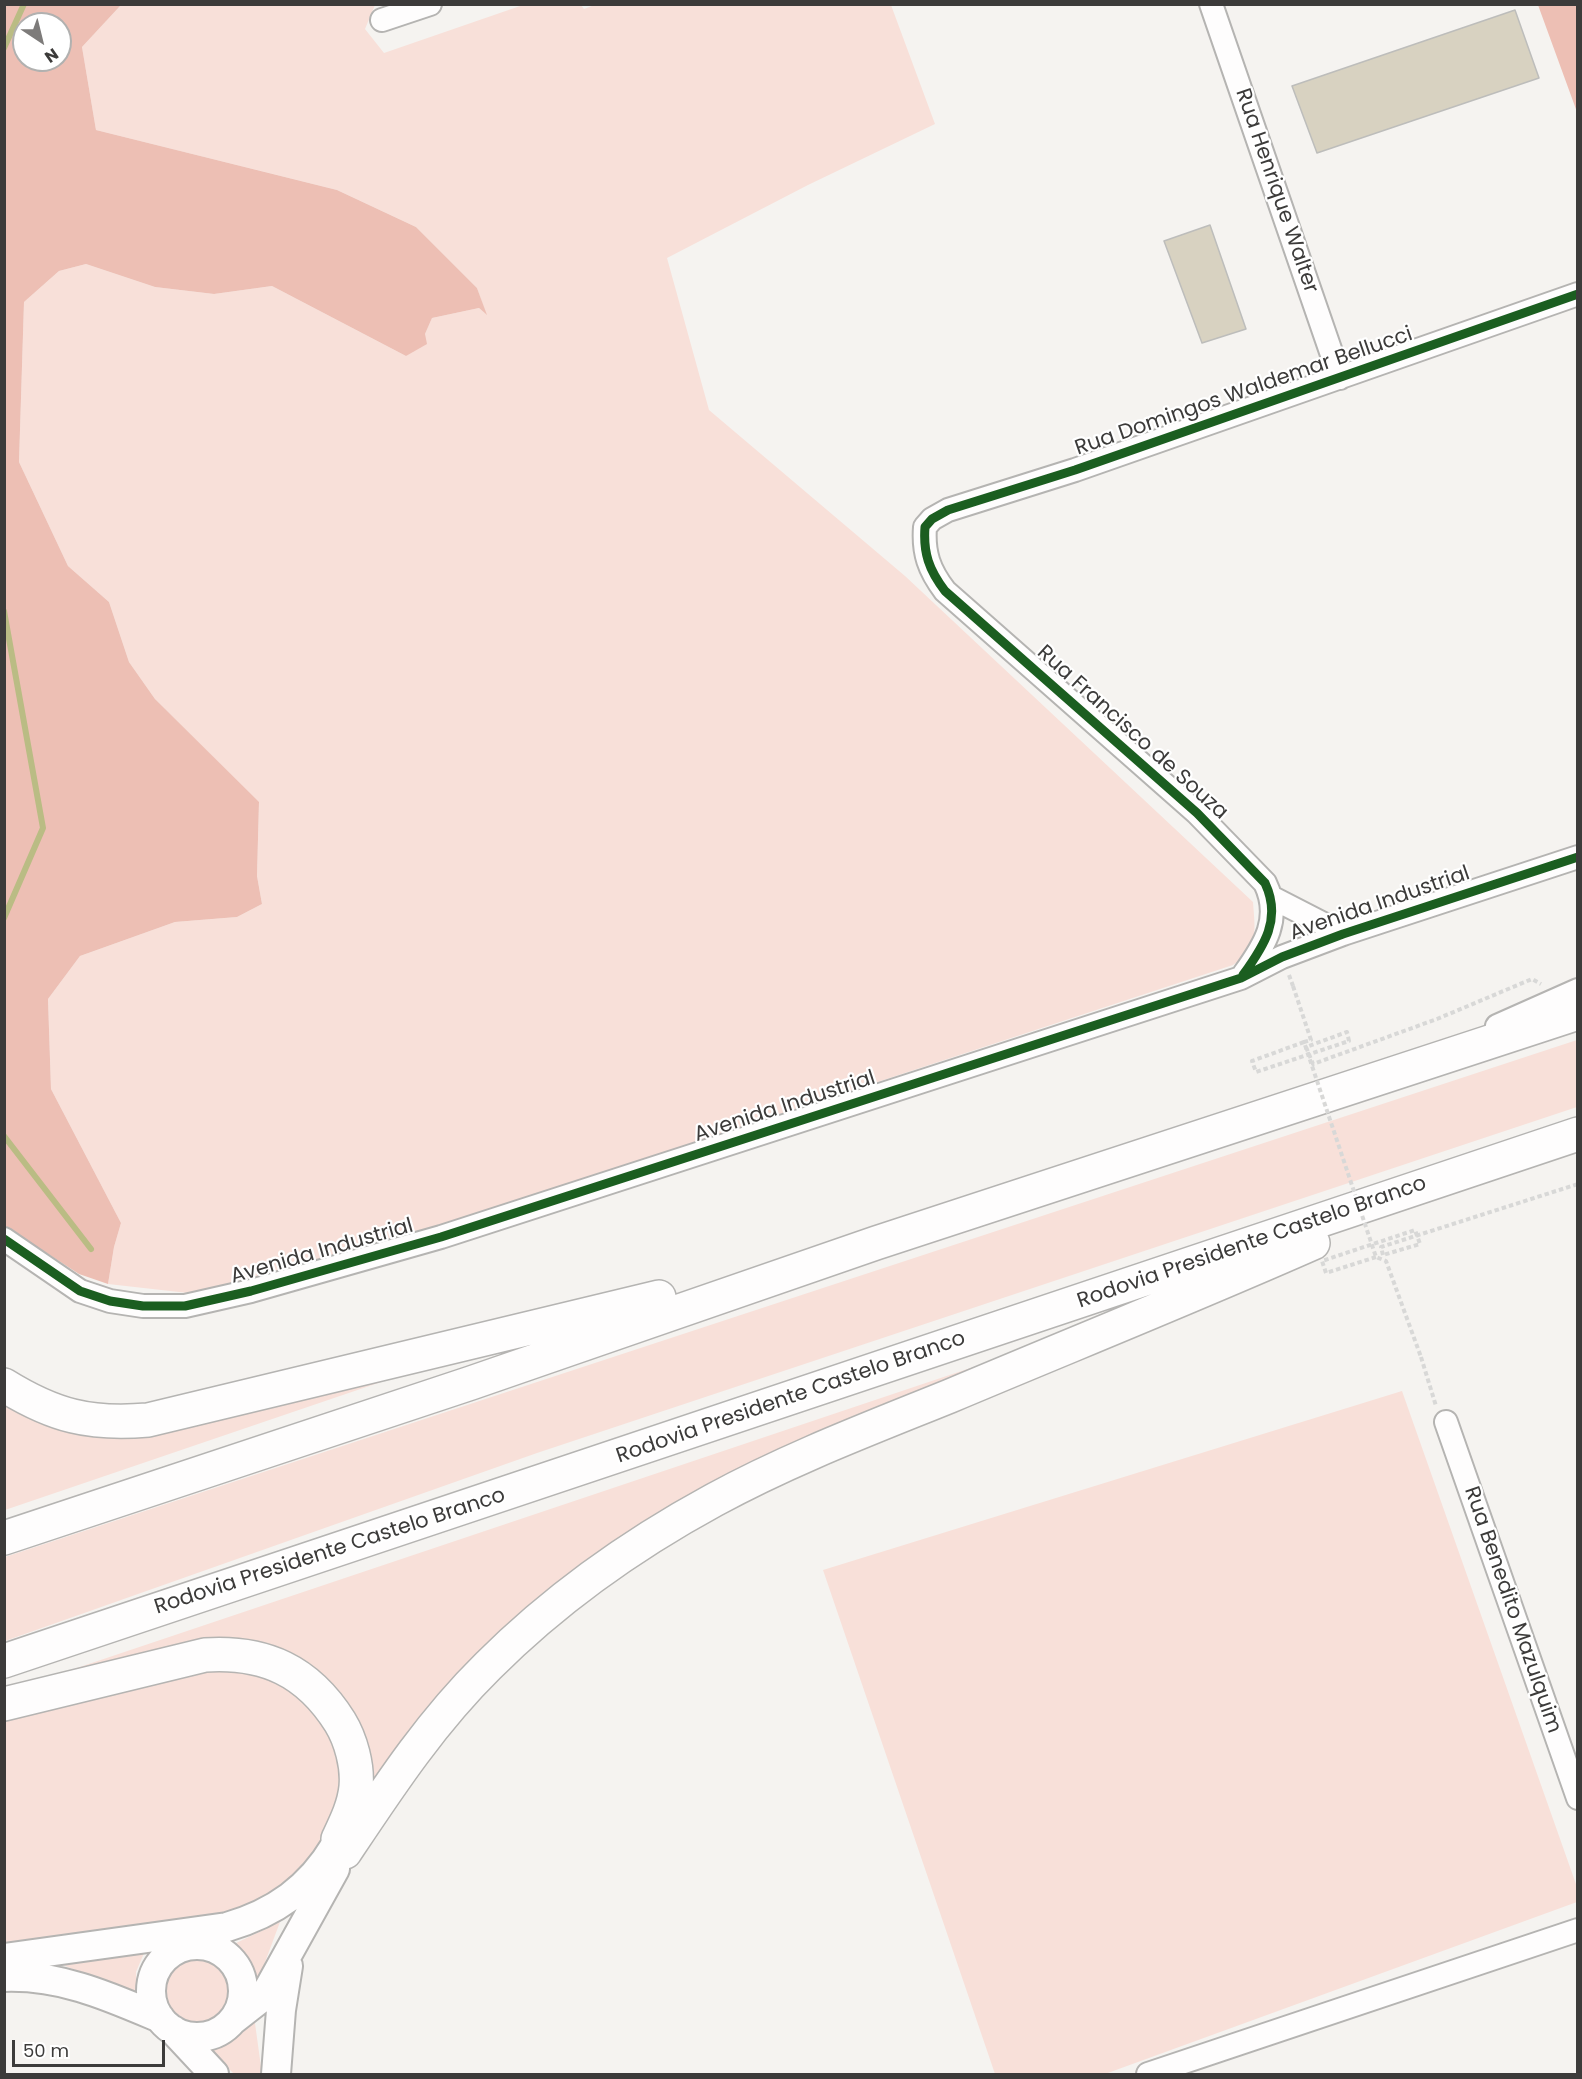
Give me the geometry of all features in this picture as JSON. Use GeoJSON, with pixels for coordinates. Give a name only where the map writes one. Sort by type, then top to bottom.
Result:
{"type":"FeatureCollection","features":[{"type":"Feature","properties":{"kind":"highway"},"geometry":{"type":"LineString","coordinates":[[4,1538],[471,1383],[876,1243],[1578,1013]]}},
{"type":"Feature","properties":{"kind":"highway","name":"Rodovia Presidente Castelo Branco"},"geometry":{"type":"LineString","coordinates":[[4,1661],[1578,1134]]}},
{"type":"Feature","properties":{"kind":"highway"},"geometry":{"type":"LineString","coordinates":[[340,1849],[416,1746],[488,1666],[526,1630],[584,1585],[667,1527],[716,1499],[835,1444],[1251,1270],[1500,1160]]}},
{"type":"Feature","properties":{"kind":"highway"},"geometry":{"type":"LineString","coordinates":[[4,1385],[42,1408],[65,1416],[89,1421],[148,1420],[876,1243]]}},
{"type":"Feature","properties":{"kind":"highway"},"geometry":{"type":"LineString","coordinates":[[4,1704],[205,1655],[230,1653],[272,1662],[313,1687],[331,1707],[346,1732],[354,1758],[356,1786],[340,1849]]}},
{"type":"Feature","properties":{"kind":"main road"},"geometry":{"type":"LineString","coordinates":[[4,1958],[227,1927],[252,1920],[288,1901],[340,1849]]}},
{"type":"Feature","properties":{"kind":"main road"},"geometry":{"type":"LineString","coordinates":[[250,1992],[265,1995],[292,1947],[340,1849]]}},
{"type":"Feature","properties":{"kind":"main road"},"geometry":{"type":"LineString","coordinates":[[214,2074],[167,2024],[151,1993],[159,1966],[168,1956],[227,1927]]}},
{"type":"Feature","properties":{"kind":"main road"},"geometry":{"type":"LineString","coordinates":[[151,1936],[177,1939],[219,1950],[230,1958],[250,1992],[276,2074]]}},
{"type":"Feature","properties":{"kind":"main road"},"geometry":{"type":"LineString","coordinates":[[276,2074],[281,2010],[292,1947]]}},
{"type":"Feature","properties":{"kind":"main road"},"geometry":{"type":"LineString","coordinates":[[4,1977],[35,1976],[75,1985],[167,2024],[185,2036],[205,2036],[224,2029],[233,2020],[250,1992]]}},
{"type":"Feature","properties":{"kind":"street"},"geometry":{"type":"LineString","coordinates":[[382,20],[430,4]]}},
{"type":"Feature","properties":{"kind":"street","name":"Rua Henrique Walter"},"geometry":{"type":"LineString","coordinates":[[1211,4],[1340,378]]}},
{"type":"Feature","properties":{"kind":"street","name":"Rua Domingos Waldemar Bellucci"},"geometry":{"type":"LineString","coordinates":[[925,527],[932,519],[948,510],[1340,378],[1578,294]]}},
{"type":"Feature","properties":{"kind":"street","name":"Rua Francisco de Souza"},"geometry":{"type":"LineString","coordinates":[[925,527],[926,557],[930,570],[945,591],[1197,813],[1251,866],[1271,897]]}},
{"type":"Feature","properties":{"kind":"street","name":"Avenida Industrial"},"geometry":{"type":"LineString","coordinates":[[4,1239],[80,1291],[110,1301],[143,1306],[185,1306],[250,1292],[441,1237],[1241,978],[1282,957],[1343,934],[1578,857]]}},
{"type":"Feature","properties":{"kind":"street"},"geometry":{"type":"LineString","coordinates":[[1241,978],[1268,936],[1272,925],[1271,897],[1343,934]]}},
{"type":"Feature","properties":{"kind":"street"},"geometry":{"type":"LineString","coordinates":[[1417,1066],[1578,990]]}},
{"type":"Feature","properties":{"kind":"street","name":"Rua Benedito Mazulquim"},"geometry":{"type":"LineString","coordinates":[[1446,1422],[1578,1798]]}},
{"type":"Feature","properties":{"kind":"street"},"geometry":{"type":"LineString","coordinates":[[1148,2074],[1578,1930]]}},
{"type":"Feature","properties":{"kind":"path"},"geometry":{"type":"LineString","coordinates":[[1305,1045],[1313,1064],[1437,1019],[1532,979],[1542,985],[1551,981]]}},
{"type":"Feature","properties":{"kind":"path"},"geometry":{"type":"LineString","coordinates":[[1293,986],[1311,1040],[1305,1045],[1252,1061],[1256,1072],[1349,1041],[1347,1032],[1305,1045]]}},
{"type":"Feature","properties":{"kind":"path"},"geometry":{"type":"LineString","coordinates":[[1305,1045],[1376,1257]]}},
{"type":"Feature","properties":{"kind":"path"},"geometry":{"type":"LineString","coordinates":[[1446,1422],[1433,1402],[1421,1357],[1386,1261],[1376,1257],[1326,1273],[1322,1261],[1415,1230],[1420,1244],[1383,1255],[1381,1246],[1578,1184]]}},
{"type":"Feature","properties":{"kind":"shaded area"},"geometry":{"type":"Polygon","coordinates":[[[597,4],[891,5],[935,124],[808,185],[667,258],[709,410],[905,576],[1253,902],[1254,938],[1247,952],[1233,965],[440,1226],[250,1280],[188,1293],[108,1284],[114,1247],[121,1223],[51,1089],[48,999],[80,956],[175,922],[237,917],[262,904],[257,876],[259,803],[155,699],[129,662],[109,602],[68,566],[19,462],[24,302],[59,271],[86,264],[155,287],[214,294],[272,286],[406,356],[425,334],[432,318],[479,308],[486,314],[477,288],[416,227],[337,190],[96,130],[82,47],[121,5],[375,5],[365,29],[384,53],[523,5],[581,5],[584,9],[597,4]]]}},
{"type":"Feature","properties":{"kind":"shaded area"},"geometry":{"type":"Polygon","coordinates":[[[5,5],[121,5],[82,47],[96,130],[337,190],[416,227],[477,288],[487,315],[479,308],[432,318],[425,334],[427,344],[406,356],[272,286],[214,294],[155,287],[86,264],[59,271],[24,302],[19,462],[68,566],[109,602],[129,662],[155,699],[259,802],[257,876],[262,904],[237,917],[175,922],[80,956],[48,999],[51,1089],[121,1223],[114,1247],[108,1284],[79,1274],[5,1226],[5,5]]]}},
{"type":"Feature","properties":{"kind":"shaded area"},"geometry":{"type":"Polygon","coordinates":[[[1538,5],[1577,5],[1577,112],[1538,5]]]}},
{"type":"Feature","properties":{"kind":"shaded area"},"geometry":{"type":"Polygon","coordinates":[[[1577,1040],[1577,1107],[537,1453],[5,1641],[5,1557],[1577,1040]]]}},
{"type":"Feature","properties":{"kind":"shaded area"},"geometry":{"type":"Polygon","coordinates":[[[1030,1348],[677,1512],[371,1785],[303,1664],[47,1678],[1030,1348]]]}},
{"type":"Feature","properties":{"kind":"shaded area"},"geometry":{"type":"Polygon","coordinates":[[[377,1374],[381,1382],[5,1510],[4,1400],[38,1419],[377,1374]]]}},
{"type":"Feature","properties":{"kind":"shaded area"},"geometry":{"type":"Polygon","coordinates":[[[1402,1391],[1577,1887],[1577,1902],[1105,2074],[995,2074],[823,1570],[1402,1391]]]}},
{"type":"Feature","properties":{"kind":"shaded area"},"geometry":{"type":"Polygon","coordinates":[[[257,1668],[315,1703],[345,1761],[333,1840],[260,1909],[5,1954],[5,1711],[165,1671],[257,1668]]]}},
{"type":"Feature","properties":{"kind":"shaded area"},"geometry":{"type":"Polygon","coordinates":[[[280,1922],[258,1981],[232,1945],[280,1922]]]}},
{"type":"Feature","properties":{"kind":"shaded area"},"geometry":{"type":"Polygon","coordinates":[[[144,1953],[136,1972],[137,1994],[60,1964],[144,1953]]]}},
{"type":"Feature","properties":{"kind":"shaded area"},"geometry":{"type":"Polygon","coordinates":[[[204,1954],[217,1960],[226,1969],[230,1975],[232,1989],[230,2003],[222,2014],[211,2022],[190,2024],[172,2014],[164,2003],[162,1982],[172,1964],[183,1956],[204,1954]]]}},
{"type":"Feature","properties":{"kind":"shaded area"},"geometry":{"type":"Polygon","coordinates":[[[254,2016],[262,2074],[234,2074],[207,2046],[230,2038],[254,2016]]]}},
{"type":"Feature","properties":{"kind":"building"},"geometry":{"type":"Polygon","coordinates":[[[1515,10],[1539,78],[1317,153],[1292,86],[1515,10]]]}},
{"type":"Feature","properties":{"kind":"building"},"geometry":{"type":"Polygon","coordinates":[[[1210,225],[1246,329],[1202,343],[1164,241],[1210,225]]]}},
{"type":"Feature","properties":{"kind":"waterway"},"geometry":{"type":"LineString","coordinates":[[4,48],[24,4]]}},
{"type":"Feature","properties":{"kind":"waterway"},"geometry":{"type":"LineString","coordinates":[[4,611],[43,828],[4,918]]}},
{"type":"Feature","properties":{"kind":"waterway"},"geometry":{"type":"LineString","coordinates":[[4,1136],[91,1249]]}},
{"type":"Feature","properties":{"kind":"cycle path"},"geometry":{"type":"LineString","coordinates":[[1243,975],[1264,943],[1271,920],[1272,908],[1265,883],[1197,813],[945,591],[928,561],[925,527],[932,519],[948,510],[1075,470],[1578,294]]}},
{"type":"Feature","properties":{"kind":"cycle path"},"geometry":{"type":"LineString","coordinates":[[4,1239],[80,1291],[110,1301],[143,1306],[185,1306],[251,1291],[441,1237],[1241,978],[1282,957],[1343,934],[1578,857]]}}]}
